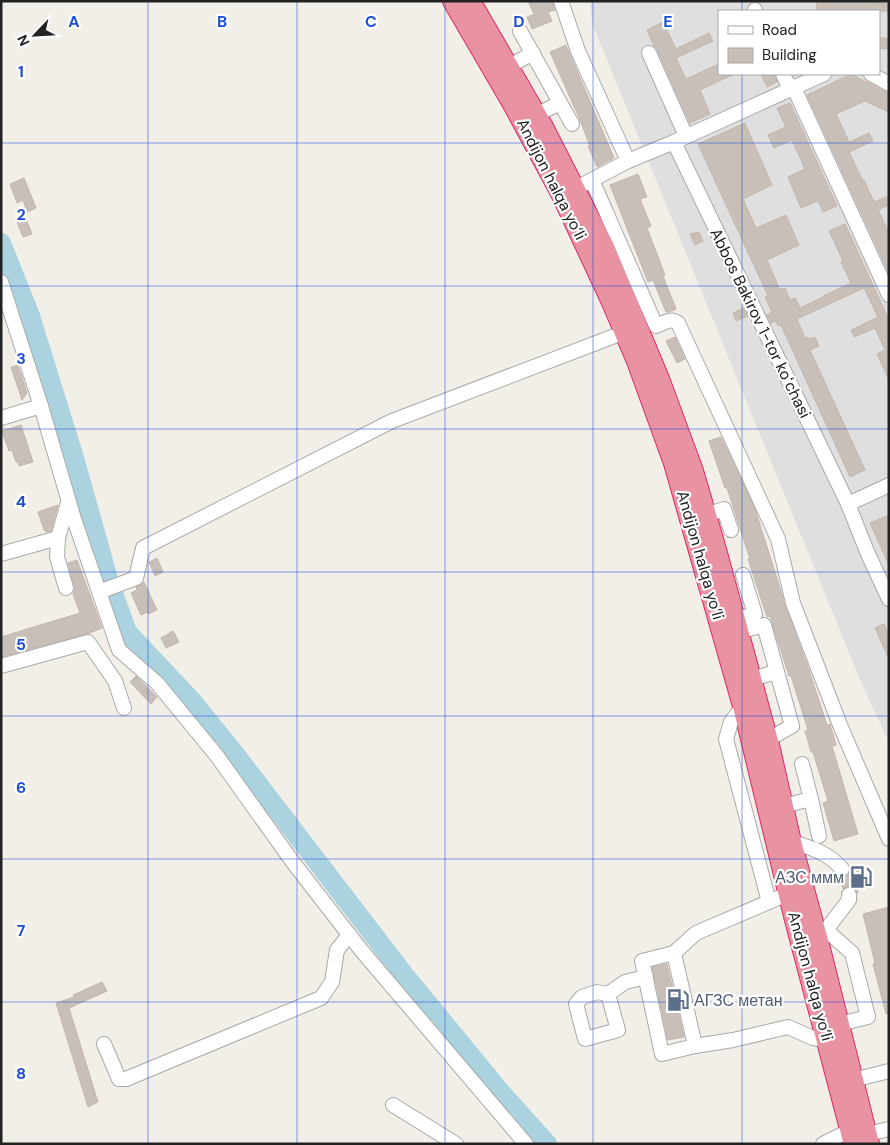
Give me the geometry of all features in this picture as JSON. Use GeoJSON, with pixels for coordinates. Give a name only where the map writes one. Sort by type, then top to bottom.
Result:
{"type":"FeatureCollection","features":[{"type":"Feature","properties":{"kind":"highway","name":"Andijon halqa yo‘li"},"geometry":{"type":"LineString","coordinates":[[453,1],[640,330],[637,361],[674,463],[743,706],[796,920],[833,1032],[860,1138]]}},
{"type":"Feature","properties":{"kind":"highway","name":"Andijon halqa yo‘li"},"geometry":{"type":"LineString","coordinates":[[470,1],[536,115],[604,247],[640,330],[693,471],[751,679],[791,842],[822,936],[833,1032],[853,1080],[860,1138]]}},
{"type":"Feature","properties":{"kind":"street"},"geometry":{"type":"LineString","coordinates":[[561,1],[578,51],[628,161]]}},
{"type":"Feature","properties":{"kind":"street"},"geometry":{"type":"LineString","coordinates":[[520,31],[572,124]]}},
{"type":"Feature","properties":{"kind":"street"},"geometry":{"type":"LineString","coordinates":[[508,67],[533,53]]}},
{"type":"Feature","properties":{"kind":"street","name":"Abbos Bakirov 1-tor koʻchasi"},"geometry":{"type":"LineString","coordinates":[[649,53],[680,139],[848,504],[889,600]]}},
{"type":"Feature","properties":{"kind":"street"},"geometry":{"type":"LineString","coordinates":[[783,75],[787,83],[794,88],[889,295]]}},
{"type":"Feature","properties":{"kind":"street"},"geometry":{"type":"LineString","coordinates":[[574,189],[628,161],[822,75]]}},
{"type":"Feature","properties":{"kind":"street"},"geometry":{"type":"LineString","coordinates":[[873,75],[889,84]]}},
{"type":"Feature","properties":{"kind":"street"},"geometry":{"type":"LineString","coordinates":[[536,115],[560,103]]}},
{"type":"Feature","properties":{"kind":"street"},"geometry":{"type":"LineString","coordinates":[[592,180],[640,330]]}},
{"type":"Feature","properties":{"kind":"street"},"geometry":{"type":"LineString","coordinates":[[1,282],[41,406],[69,502],[119,650],[157,683],[217,756],[292,861],[361,950],[526,1144]]}},
{"type":"Feature","properties":{"kind":"street"},"geometry":{"type":"LineString","coordinates":[[100,591],[136,578],[143,548],[392,421],[640,330],[675,320],[778,539],[793,603],[840,725],[889,839]]}},
{"type":"Feature","properties":{"kind":"street"},"geometry":{"type":"LineString","coordinates":[[1,418],[41,406]]}},
{"type":"Feature","properties":{"kind":"street"},"geometry":{"type":"LineString","coordinates":[[848,504],[889,485]]}},
{"type":"Feature","properties":{"kind":"street"},"geometry":{"type":"LineString","coordinates":[[66,588],[57,557],[58,538],[69,502]]}},
{"type":"Feature","properties":{"kind":"street"},"geometry":{"type":"LineString","coordinates":[[706,515],[724,509],[731,530]]}},
{"type":"Feature","properties":{"kind":"street"},"geometry":{"type":"LineString","coordinates":[[1,554],[58,538]]}},
{"type":"Feature","properties":{"kind":"street"},"geometry":{"type":"LineString","coordinates":[[736,626],[755,614],[743,575]]}},
{"type":"Feature","properties":{"kind":"street"},"geometry":{"type":"LineString","coordinates":[[736,626],[764,625],[792,726],[767,740]]}},
{"type":"Feature","properties":{"kind":"street"},"geometry":{"type":"LineString","coordinates":[[1,666],[88,642],[115,681],[124,708]]}},
{"type":"Feature","properties":{"kind":"street"},"geometry":{"type":"LineString","coordinates":[[751,679],[777,672]]}},
{"type":"Feature","properties":{"kind":"street"},"geometry":{"type":"LineString","coordinates":[[743,706],[731,722],[726,739],[769,902]]}},
{"type":"Feature","properties":{"kind":"street"},"geometry":{"type":"LineString","coordinates":[[802,764],[820,836]]}},
{"type":"Feature","properties":{"kind":"street"},"geometry":{"type":"LineString","coordinates":[[783,806],[811,799]]}},
{"type":"Feature","properties":{"kind":"street"},"geometry":{"type":"LineString","coordinates":[[791,842],[813,848],[835,861],[842,869]]}},
{"type":"Feature","properties":{"kind":"street"},"geometry":{"type":"LineString","coordinates":[[790,893],[696,933],[674,953],[642,961],[662,1054],[788,1027],[813,1038],[833,1032],[868,1017],[852,953],[822,936],[849,900],[849,895]]}},
{"type":"Feature","properties":{"kind":"street"},"geometry":{"type":"LineString","coordinates":[[104,1044],[118,1079],[126,1079],[321,998],[332,982],[337,950],[349,935]]}},
{"type":"Feature","properties":{"kind":"street"},"geometry":{"type":"LineString","coordinates":[[674,953],[695,1046]]}},
{"type":"Feature","properties":{"kind":"street"},"geometry":{"type":"LineString","coordinates":[[608,994],[625,982],[646,977]]}},
{"type":"Feature","properties":{"kind":"street"},"geometry":{"type":"LineString","coordinates":[[853,1080],[889,1071]]}},
{"type":"Feature","properties":{"kind":"street"},"geometry":{"type":"LineString","coordinates":[[393,1105],[456,1144]]}},
{"type":"Feature","properties":{"kind":"street"},"geometry":{"type":"LineString","coordinates":[[823,1144],[860,1138],[889,1129]]}},
{"type":"Feature","properties":{"kind":"shaded area"},"geometry":{"type":"Polygon","coordinates":[[[590,1],[889,1],[889,742],[863,687],[592,23],[590,1]]]}},
{"type":"Feature","properties":{"kind":"building"},"geometry":{"type":"Polygon","coordinates":[[[528,1],[552,1],[555,10],[548,12],[552,21],[532,29],[527,17],[534,14],[528,1]]]}},
{"type":"Feature","properties":{"kind":"building"},"geometry":{"type":"Polygon","coordinates":[[[817,1],[866,1],[889,4],[889,11],[816,10],[817,1]]]}},
{"type":"Feature","properties":{"kind":"building"},"geometry":{"type":"Polygon","coordinates":[[[663,22],[676,49],[709,33],[713,41],[676,58],[686,79],[718,64],[718,75],[732,75],[700,90],[710,114],[690,123],[647,30],[663,22]]]}},
{"type":"Feature","properties":{"kind":"building"},"geometry":{"type":"Polygon","coordinates":[[[880,37],[889,39],[889,49],[880,48],[880,37]]]}},
{"type":"Feature","properties":{"kind":"building"},"geometry":{"type":"Polygon","coordinates":[[[566,45],[614,158],[597,167],[580,120],[550,52],[566,45]]]}},
{"type":"Feature","properties":{"kind":"building"},"geometry":{"type":"Polygon","coordinates":[[[761,75],[774,75],[777,82],[767,87],[761,75]]]}},
{"type":"Feature","properties":{"kind":"building"},"geometry":{"type":"Polygon","coordinates":[[[849,75],[853,75],[889,94],[889,112],[865,101],[836,114],[849,142],[869,133],[873,141],[849,152],[874,202],[889,196],[889,205],[878,210],[889,233],[889,273],[807,95],[849,75]]]}},
{"type":"Feature","properties":{"kind":"building"},"geometry":{"type":"Polygon","coordinates":[[[790,103],[837,206],[823,212],[818,201],[801,208],[788,177],[805,169],[792,140],[774,148],[768,135],[786,127],[777,108],[790,103]]]}},
{"type":"Feature","properties":{"kind":"building"},"geometry":{"type":"Polygon","coordinates":[[[745,123],[772,185],[743,199],[756,228],[786,215],[799,245],[767,260],[780,290],[785,288],[790,300],[795,298],[800,308],[851,283],[829,231],[845,224],[889,320],[889,380],[877,354],[885,350],[875,328],[854,337],[851,330],[878,317],[864,288],[797,319],[805,338],[815,337],[819,346],[810,350],[865,470],[850,477],[781,325],[778,326],[776,321],[771,323],[767,315],[772,312],[765,297],[768,296],[698,144],[745,123]]]}},
{"type":"Feature","properties":{"kind":"building"},"geometry":{"type":"Polygon","coordinates":[[[638,174],[647,197],[640,199],[651,226],[647,228],[676,309],[669,312],[666,312],[653,280],[648,282],[610,185],[638,174]]]}},
{"type":"Feature","properties":{"kind":"building"},"geometry":{"type":"Polygon","coordinates":[[[24,178],[36,208],[27,212],[23,200],[17,203],[10,184],[24,178]]]}},
{"type":"Feature","properties":{"kind":"building"},"geometry":{"type":"Polygon","coordinates":[[[26,219],[32,234],[23,237],[17,222],[26,219]]]}},
{"type":"Feature","properties":{"kind":"building"},"geometry":{"type":"Polygon","coordinates":[[[699,232],[703,241],[695,245],[690,234],[699,232]]]}},
{"type":"Feature","properties":{"kind":"building"},"geometry":{"type":"Polygon","coordinates":[[[744,308],[748,316],[736,321],[733,313],[744,308]]]}},
{"type":"Feature","properties":{"kind":"building"},"geometry":{"type":"Polygon","coordinates":[[[675,337],[685,359],[677,363],[666,341],[675,337]]]}},
{"type":"Feature","properties":{"kind":"building"},"geometry":{"type":"Polygon","coordinates":[[[18,365],[27,393],[22,400],[11,367],[18,365]]]}},
{"type":"Feature","properties":{"kind":"building"},"geometry":{"type":"Polygon","coordinates":[[[21,425],[33,462],[19,466],[12,450],[9,451],[2,431],[21,425]]]}},
{"type":"Feature","properties":{"kind":"building"},"geometry":{"type":"Polygon","coordinates":[[[721,437],[755,509],[785,606],[827,725],[830,724],[836,745],[832,746],[858,834],[834,841],[823,803],[828,801],[805,731],[808,730],[770,616],[767,617],[727,488],[725,488],[709,441],[721,437]]]}},
{"type":"Feature","properties":{"kind":"building"},"geometry":{"type":"Polygon","coordinates":[[[58,505],[51,531],[46,532],[38,512],[58,505]]]}},
{"type":"Feature","properties":{"kind":"building"},"geometry":{"type":"Polygon","coordinates":[[[889,515],[889,565],[870,523],[889,515]]]}},
{"type":"Feature","properties":{"kind":"building"},"geometry":{"type":"Polygon","coordinates":[[[157,558],[163,572],[155,576],[149,562],[157,558]]]}},
{"type":"Feature","properties":{"kind":"building"},"geometry":{"type":"Polygon","coordinates":[[[77,560],[102,628],[87,634],[1,657],[1,637],[80,613],[73,594],[75,590],[68,563],[77,560]]]}},
{"type":"Feature","properties":{"kind":"building"},"geometry":{"type":"Polygon","coordinates":[[[144,582],[157,610],[141,615],[131,593],[137,590],[136,587],[144,582]]]}},
{"type":"Feature","properties":{"kind":"building"},"geometry":{"type":"Polygon","coordinates":[[[884,624],[889,635],[889,659],[875,628],[884,624]]]}},
{"type":"Feature","properties":{"kind":"building"},"geometry":{"type":"Polygon","coordinates":[[[173,631],[179,642],[166,648],[161,638],[173,631]]]}},
{"type":"Feature","properties":{"kind":"building"},"geometry":{"type":"Polygon","coordinates":[[[136,676],[157,697],[151,704],[130,682],[136,676]]]}},
{"type":"Feature","properties":{"kind":"building"},"geometry":{"type":"Polygon","coordinates":[[[852,866],[853,871],[864,868],[868,884],[857,886],[858,893],[853,887],[849,886],[843,889],[840,877],[848,875],[852,866]]]}},
{"type":"Feature","properties":{"kind":"building"},"geometry":{"type":"Polygon","coordinates":[[[889,907],[889,1014],[886,1014],[863,914],[889,907]]]}},
{"type":"Feature","properties":{"kind":"building"},"geometry":{"type":"Polygon","coordinates":[[[667,964],[684,1037],[668,1040],[652,967],[667,964]]]}},
{"type":"Feature","properties":{"kind":"building"},"geometry":{"type":"Polygon","coordinates":[[[102,982],[107,991],[69,1008],[98,1102],[88,1107],[56,1003],[74,997],[73,995],[102,982]]]}},
{"type":"Feature","properties":{"kind":"waterway"},"geometry":{"type":"LineString","coordinates":[[1,243],[30,316],[74,458],[108,579],[127,632],[191,700],[234,753],[405,976],[502,1094],[547,1144]]}},
{"type":"Feature","properties":{"kind":"tunnel"},"geometry":{"type":"LineString","coordinates":[[842,869],[849,895]]}},
{"type":"Feature","properties":{"kind":"place","name":"АЗС ммм"},"geometry":{"type":"Point","coordinates":[861,877]}},
{"type":"Feature","properties":{"kind":"place","name":"АГЗС метан"},"geometry":{"type":"Point","coordinates":[678,1000]}}]}
